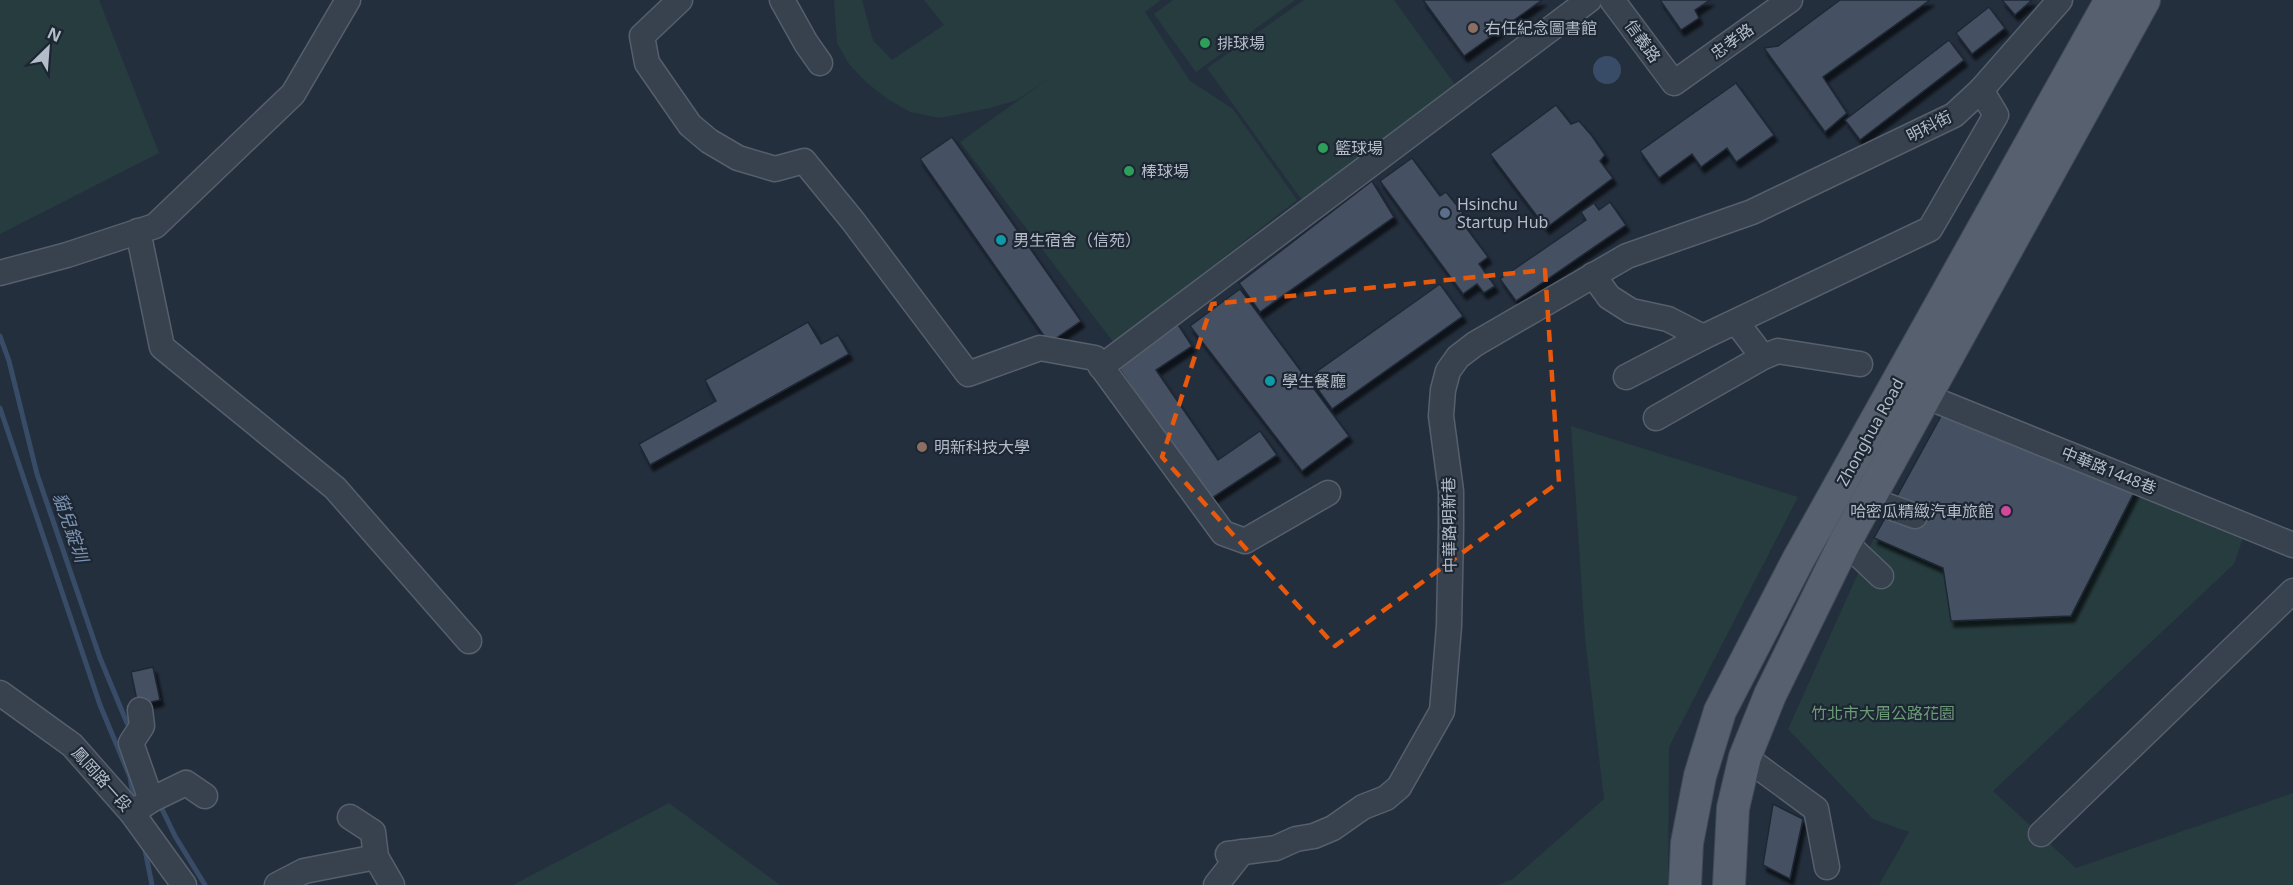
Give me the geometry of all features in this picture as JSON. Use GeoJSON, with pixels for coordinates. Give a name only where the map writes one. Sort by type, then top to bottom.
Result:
{"type":"FeatureCollection","features":[{"type":"Feature","properties":{"kind":"main road","name":"Zhonghua Road"},"geometry":{"type":"LineString","coordinates":[[1685,885],[1687,843],[1700,776],[1720,711],[1798,560],[2111,0]]}},
{"type":"Feature","properties":{"kind":"main road","name":"Zhonghua Road"},"geometry":{"type":"LineString","coordinates":[[1729,885],[1733,808],[1745,757],[1770,695],[1868,499],[2144,0]]}},
{"type":"Feature","properties":{"kind":"street"},"geometry":{"type":"LineString","coordinates":[[0,273],[67,255],[154,226],[293,94],[348,0]]}},
{"type":"Feature","properties":{"kind":"street"},"geometry":{"type":"LineString","coordinates":[[680,0],[642,36],[647,63],[690,125],[709,141],[738,158],[776,169],[804,161],[853,221],[968,374],[1040,348],[1095,358],[1223,533],[1245,541],[1328,492]]}},
{"type":"Feature","properties":{"kind":"street"},"geometry":{"type":"LineString","coordinates":[[782,0],[820,63]]}},
{"type":"Feature","properties":{"kind":"street"},"geometry":{"type":"LineString","coordinates":[[1101,367],[1589,0]]}},
{"type":"Feature","properties":{"kind":"street","name":"信義路"},"geometry":{"type":"LineString","coordinates":[[1612,0],[1674,83]]}},
{"type":"Feature","properties":{"kind":"street","name":"忠孝路"},"geometry":{"type":"LineString","coordinates":[[1674,83],[1790,0]]}},
{"type":"Feature","properties":{"kind":"street"},"geometry":{"type":"LineString","coordinates":[[1626,377],[1703,337],[1737,323],[1930,229],[1996,115],[1981,90],[2060,0]]}},
{"type":"Feature","properties":{"kind":"street","name":"明科街"},"geometry":{"type":"LineString","coordinates":[[1593,275],[1627,256],[1752,212],[1797,191],[1954,115],[1981,90]]}},
{"type":"Feature","properties":{"kind":"street"},"geometry":{"type":"LineString","coordinates":[[138,231],[162,347],[335,488],[469,641]]}},
{"type":"Feature","properties":{"kind":"street"},"geometry":{"type":"LineString","coordinates":[[1593,275],[1609,297],[1631,311],[1668,319],[1703,337]]}},
{"type":"Feature","properties":{"kind":"street","name":"中華路明新巷"},"geometry":{"type":"LineString","coordinates":[[1216,885],[1235,853],[1276,848],[1296,839],[1314,836],[1333,828],[1363,807],[1386,798],[1399,787],[1442,711],[1449,626],[1451,500],[1441,416],[1443,390],[1448,371],[1458,357],[1475,344],[1593,275]]}},
{"type":"Feature","properties":{"kind":"street"},"geometry":{"type":"LineString","coordinates":[[1737,323],[1763,357]]}},
{"type":"Feature","properties":{"kind":"street"},"geometry":{"type":"LineString","coordinates":[[1656,418],[1763,357],[1779,351],[1860,364]]}},
{"type":"Feature","properties":{"kind":"street","name":"中華路1448巷"},"geometry":{"type":"LineString","coordinates":[[1925,396],[2293,545]]}},
{"type":"Feature","properties":{"kind":"street"},"geometry":{"type":"LineString","coordinates":[[1868,499],[1915,516]]}},
{"type":"Feature","properties":{"kind":"street"},"geometry":{"type":"LineString","coordinates":[[1845,542],[1881,576]]}},
{"type":"Feature","properties":{"kind":"street"},"geometry":{"type":"LineString","coordinates":[[2041,834],[2293,591]]}},
{"type":"Feature","properties":{"kind":"street","name":"鳳岡路一段"},"geometry":{"type":"LineString","coordinates":[[0,693],[151,802],[184,885]]}},
{"type":"Feature","properties":{"kind":"street"},"geometry":{"type":"LineString","coordinates":[[140,710],[142,726],[131,742],[151,802]]}},
{"type":"Feature","properties":{"kind":"street"},"geometry":{"type":"LineString","coordinates":[[1745,757],[1816,809],[1827,867]]}},
{"type":"Feature","properties":{"kind":"street"},"geometry":{"type":"LineString","coordinates":[[151,802],[175,765]]}},
{"type":"Feature","properties":{"kind":"street"},"geometry":{"type":"LineString","coordinates":[[151,802],[186,783],[205,796]]}},
{"type":"Feature","properties":{"kind":"street"},"geometry":{"type":"LineString","coordinates":[[350,817],[373,832],[376,857],[392,885]]}},
{"type":"Feature","properties":{"kind":"street"},"geometry":{"type":"LineString","coordinates":[[277,885],[303,871],[376,857]]}},
{"type":"Feature","properties":{"kind":"highlighted area"},"geometry":{"type":"Polygon","coordinates":[[[1545,270],[1559,482],[1335,646],[1162,457],[1212,304],[1545,270]]]}},
{"type":"Feature","properties":{"kind":"green space"},"geometry":{"type":"Polygon","coordinates":[[[0,0],[99,0],[159,153],[0,234],[0,0]]]}},
{"type":"Feature","properties":{"kind":"green space","name":"棒球場"},"geometry":{"type":"Polygon","coordinates":[[[834,0],[862,0],[873,40],[892,60],[944,25],[924,0],[1161,0],[1145,12],[1190,81],[1233,109],[1297,200],[1114,343],[960,142],[1051,77],[1017,100],[990,108],[939,118],[910,112],[867,83],[849,64],[837,43],[834,0]]]}},
{"type":"Feature","properties":{"kind":"green space","name":"排球場"},"geometry":{"type":"Polygon","coordinates":[[[1173,0],[1295,0],[1196,72],[1154,14],[1173,0]]]}},
{"type":"Feature","properties":{"kind":"green space","name":"籃球場"},"geometry":{"type":"Polygon","coordinates":[[[1304,0],[1394,0],[1461,93],[1304,203],[1207,68],[1304,0]]]}},
{"type":"Feature","properties":{"kind":"green space"},"geometry":{"type":"Polygon","coordinates":[[[1571,426],[1798,497],[1669,747],[1668,885],[1497,885],[1513,879],[1604,799],[1585,638],[1571,426]]]}},
{"type":"Feature","properties":{"kind":"green space","name":"竹北市大眉公路花園"},"geometry":{"type":"Polygon","coordinates":[[[2138,485],[2244,535],[2234,564],[1993,791],[2076,868],[2293,793],[2293,885],[1879,885],[1909,832],[1873,819],[1788,729],[1874,538],[1943,568],[1951,621],[2071,616],[2138,485]]]}},
{"type":"Feature","properties":{"kind":"green space"},"geometry":{"type":"Polygon","coordinates":[[[669,803],[780,885],[513,885],[669,803]]]}},
{"type":"Feature","properties":{"kind":"water"},"geometry":{"type":"Polygon","coordinates":[[[1607,56],[1617,60],[1621,70],[1617,80],[1607,84],[1597,80],[1593,70],[1597,60],[1607,56]]]}},
{"type":"Feature","properties":{"kind":"building","name":"右任紀念圖書館"},"geometry":{"type":"Polygon","coordinates":[[[1423,0],[1542,0],[1464,56],[1423,0]]]}},
{"type":"Feature","properties":{"kind":"building"},"geometry":{"type":"Polygon","coordinates":[[[1660,0],[1710,0],[1695,10],[1699,18],[1681,30],[1660,0]]]}},
{"type":"Feature","properties":{"kind":"building"},"geometry":{"type":"Polygon","coordinates":[[[1840,0],[1930,0],[1823,77],[1847,113],[1825,132],[1764,48],[1778,46],[1840,0]]]}},
{"type":"Feature","properties":{"kind":"building"},"geometry":{"type":"Polygon","coordinates":[[[2002,0],[2032,0],[2015,15],[2002,0]]]}},
{"type":"Feature","properties":{"kind":"building"},"geometry":{"type":"Polygon","coordinates":[[[1989,7],[2005,28],[1972,54],[1956,33],[1989,7]]]}},
{"type":"Feature","properties":{"kind":"building"},"geometry":{"type":"Polygon","coordinates":[[[1949,40],[1964,60],[1860,140],[1845,120],[1949,40]]]}},
{"type":"Feature","properties":{"kind":"building"},"geometry":{"type":"Polygon","coordinates":[[[1736,83],[1774,135],[1736,162],[1727,148],[1701,167],[1692,154],[1659,178],[1640,151],[1736,83]]]}},
{"type":"Feature","properties":{"kind":"building"},"geometry":{"type":"Polygon","coordinates":[[[1556,105],[1571,124],[1579,121],[1592,136],[1605,155],[1600,161],[1613,178],[1546,228],[1490,154],[1556,105]]]}},
{"type":"Feature","properties":{"kind":"building","name":"男生宿舍（信苑）"},"geometry":{"type":"Polygon","coordinates":[[[952,137],[1081,321],[1049,343],[920,159],[952,137]]]}},
{"type":"Feature","properties":{"kind":"building"},"geometry":{"type":"Polygon","coordinates":[[[1412,158],[1440,196],[1446,192],[1463,213],[1458,217],[1488,257],[1479,264],[1495,286],[1484,293],[1477,284],[1463,294],[1380,181],[1412,158]]]}},
{"type":"Feature","properties":{"kind":"building"},"geometry":{"type":"Polygon","coordinates":[[[1372,181],[1394,217],[1260,312],[1239,283],[1372,181]]]}},
{"type":"Feature","properties":{"kind":"building"},"geometry":{"type":"Polygon","coordinates":[[[1610,202],[1626,225],[1516,301],[1500,279],[1586,220],[1581,212],[1594,203],[1599,210],[1610,202]]]}},
{"type":"Feature","properties":{"kind":"building"},"geometry":{"type":"Polygon","coordinates":[[[1440,284],[1463,316],[1332,409],[1309,377],[1440,284]]]}},
{"type":"Feature","properties":{"kind":"building","name":"學生餐廳"},"geometry":{"type":"Polygon","coordinates":[[[1240,289],[1349,436],[1302,471],[1190,326],[1240,289]]]}},
{"type":"Feature","properties":{"kind":"building"},"geometry":{"type":"Polygon","coordinates":[[[808,322],[821,344],[838,335],[849,354],[650,465],[639,444],[716,401],[705,380],[808,322]]]}},
{"type":"Feature","properties":{"kind":"building"},"geometry":{"type":"Polygon","coordinates":[[[1177,323],[1192,346],[1156,370],[1218,460],[1260,431],[1277,455],[1209,500],[1116,364],[1177,323]]]}},
{"type":"Feature","properties":{"kind":"building","name":"哈密瓜精緻汽車旅館"},"geometry":{"type":"Polygon","coordinates":[[[1945,409],[2138,485],[2071,616],[1951,621],[1943,568],[1874,538],[1945,409]]]}},
{"type":"Feature","properties":{"kind":"building"},"geometry":{"type":"Polygon","coordinates":[[[153,667],[160,700],[138,705],[131,672],[153,667]]]}},
{"type":"Feature","properties":{"kind":"building"},"geometry":{"type":"Polygon","coordinates":[[[1773,804],[1803,819],[1790,879],[1763,865],[1773,804]]]}},
{"type":"Feature","properties":{"kind":"waterway","name":"貓兒錠圳"},"geometry":{"type":"LineString","coordinates":[[0,336],[9,361],[37,474],[100,658],[127,723]]}},
{"type":"Feature","properties":{"kind":"waterway"},"geometry":{"type":"LineString","coordinates":[[0,408],[100,705],[130,777],[133,795]]}},
{"type":"Feature","properties":{"kind":"waterway","name":"貓兒錠圳"},"geometry":{"type":"LineString","coordinates":[[162,809],[175,836],[205,885]]}},
{"type":"Feature","properties":{"kind":"waterway"},"geometry":{"type":"LineString","coordinates":[[144,845],[152,885]]}},
{"type":"Feature","properties":{"kind":"place","name":"右任紀念圖書館"},"geometry":{"type":"Point","coordinates":[1473,28]}},
{"type":"Feature","properties":{"kind":"place","name":"排球場"},"geometry":{"type":"Point","coordinates":[1205,43]}},
{"type":"Feature","properties":{"kind":"place","name":"籃球場"},"geometry":{"type":"Point","coordinates":[1323,148]}},
{"type":"Feature","properties":{"kind":"place","name":"棒球場"},"geometry":{"type":"Point","coordinates":[1129,171]}},
{"type":"Feature","properties":{"kind":"place","name":"Hsinchu Startup Hub"},"geometry":{"type":"Point","coordinates":[1445,213]}},
{"type":"Feature","properties":{"kind":"place","name":"男生宿舍（信苑）"},"geometry":{"type":"Point","coordinates":[1001,240]}},
{"type":"Feature","properties":{"kind":"place","name":"學生餐廳"},"geometry":{"type":"Point","coordinates":[1270,381]}},
{"type":"Feature","properties":{"kind":"place","name":"明新科技大學"},"geometry":{"type":"Point","coordinates":[922,447]}},
{"type":"Feature","properties":{"kind":"place","name":"哈密瓜精緻汽車旅館"},"geometry":{"type":"Point","coordinates":[2006,511]}}]}
